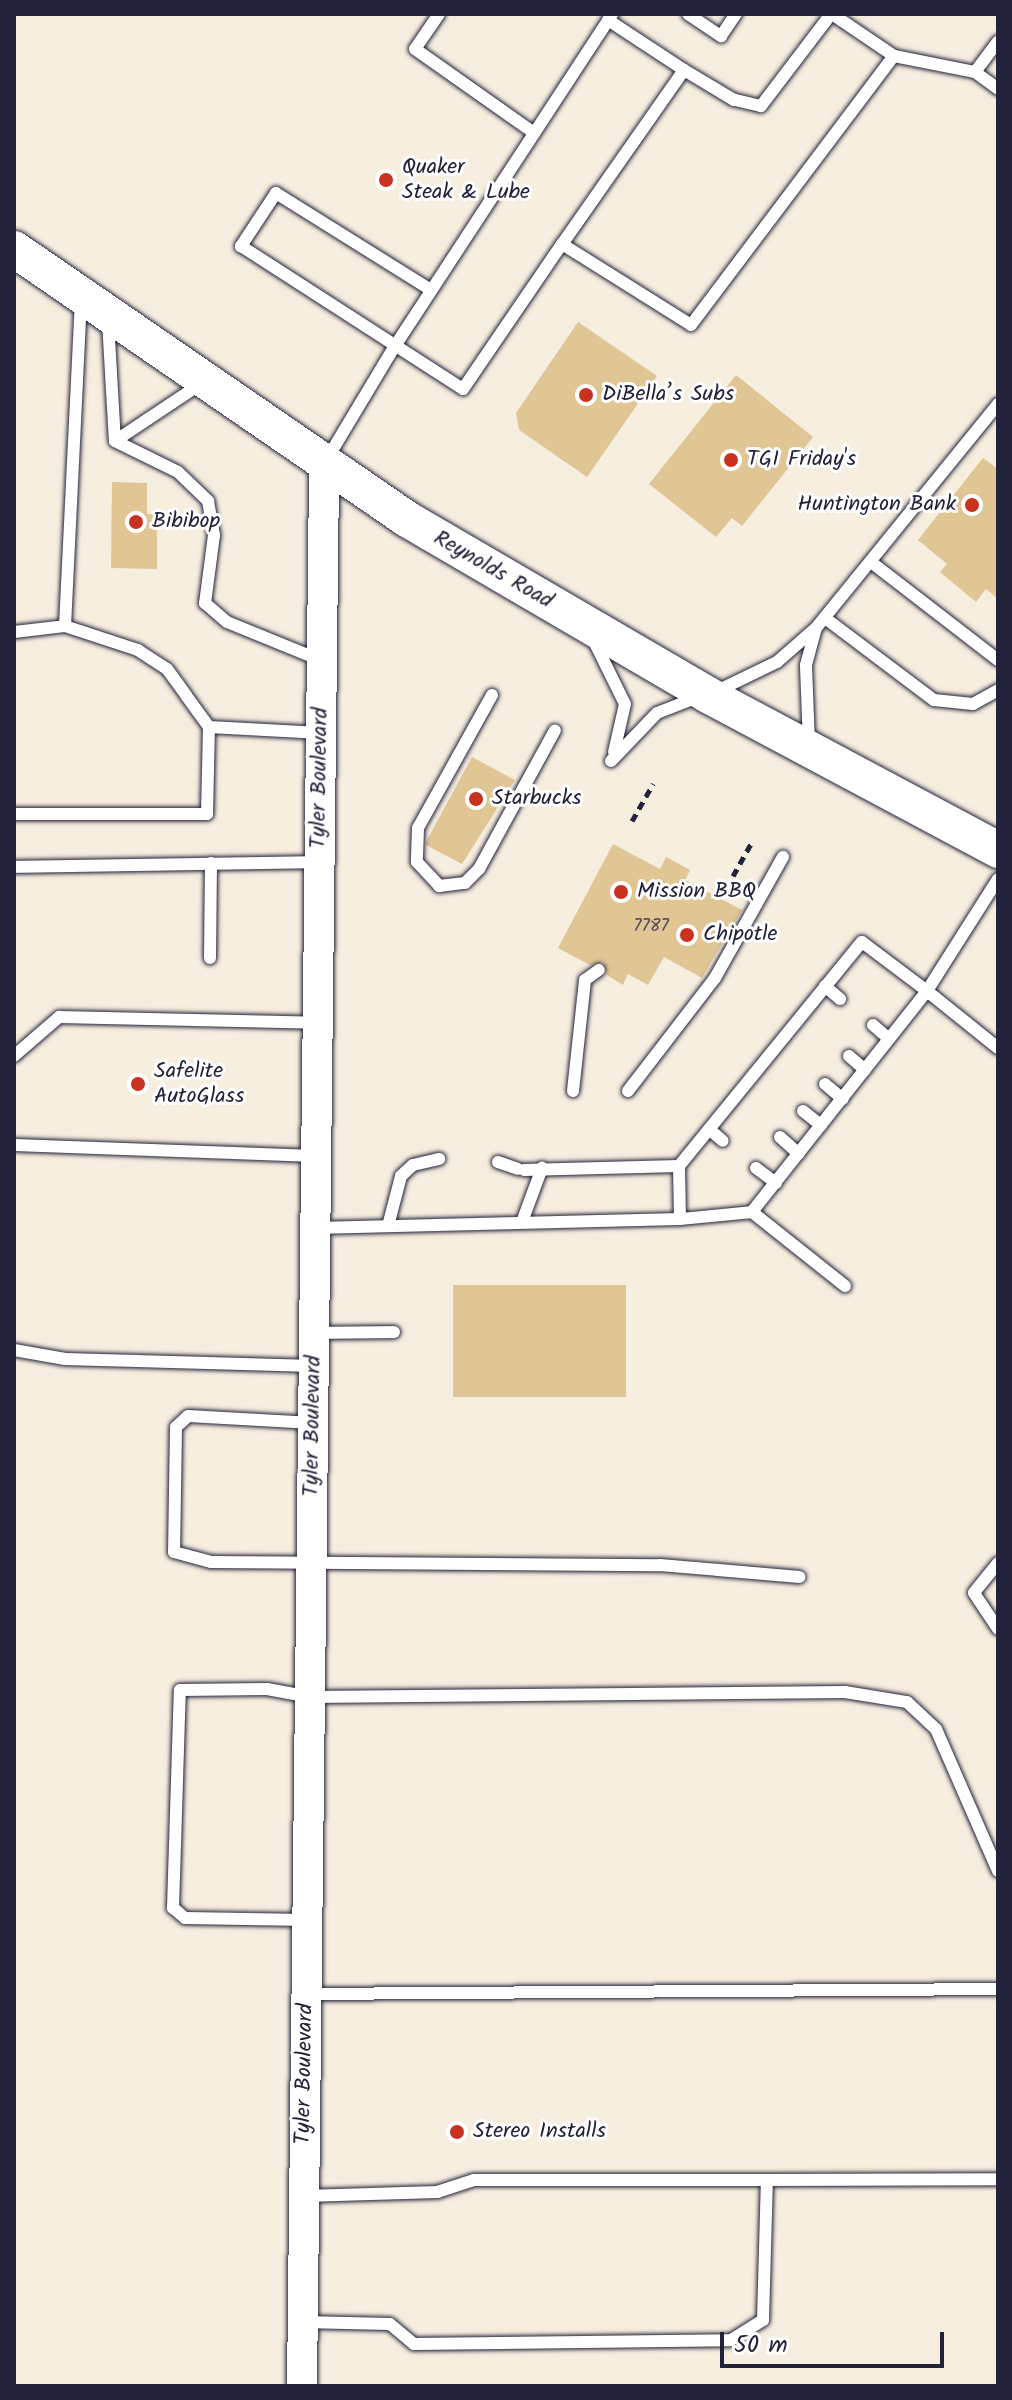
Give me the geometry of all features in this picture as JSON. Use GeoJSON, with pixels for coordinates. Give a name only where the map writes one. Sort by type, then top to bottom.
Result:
{"type":"FeatureCollection","features":[{"type":"Feature","properties":{"kind":"main road","name":"Reynolds Road"},"geometry":{"type":"LineString","coordinates":[[14,249],[324,466],[708,695],[998,850]]}},
{"type":"Feature","properties":{"kind":"street","name":"Tyler Boulevard"},"geometry":{"type":"LineString","coordinates":[[302,2386],[324,466]]}},
{"type":"Feature","properties":{"kind":"lane"},"geometry":{"type":"LineString","coordinates":[[439,14],[415,49],[534,133]]}},
{"type":"Feature","properties":{"kind":"lane"},"geometry":{"type":"LineString","coordinates":[[688,14],[721,36],[736,14]]}},
{"type":"Feature","properties":{"kind":"lane"},"geometry":{"type":"LineString","coordinates":[[324,466],[395,346],[610,17],[684,70],[734,100],[761,106],[832,14],[894,56],[975,72],[998,89]]}},
{"type":"Feature","properties":{"kind":"lane"},"geometry":{"type":"LineString","coordinates":[[975,72],[998,42]]}},
{"type":"Feature","properties":{"kind":"lane"},"geometry":{"type":"LineString","coordinates":[[562,244],[691,325],[894,56]]}},
{"type":"Feature","properties":{"kind":"lane"},"geometry":{"type":"LineString","coordinates":[[431,290],[276,193],[241,246],[463,389],[684,70]]}},
{"type":"Feature","properties":{"kind":"lane"},"geometry":{"type":"LineString","coordinates":[[95,305],[115,441]]}},
{"type":"Feature","properties":{"kind":"lane"},"geometry":{"type":"LineString","coordinates":[[65,626],[95,305]]}},
{"type":"Feature","properties":{"kind":"lane"},"geometry":{"type":"LineString","coordinates":[[115,441],[205,382]]}},
{"type":"Feature","properties":{"kind":"lane"},"geometry":{"type":"LineString","coordinates":[[584,623],[625,704],[611,761],[657,713],[681,700],[708,695],[777,662],[816,628],[998,404]]}},
{"type":"Feature","properties":{"kind":"lane"},"geometry":{"type":"LineString","coordinates":[[115,441],[178,472],[208,501],[214,535],[205,603],[227,622],[322,660]]}},
{"type":"Feature","properties":{"kind":"lane"},"geometry":{"type":"LineString","coordinates":[[871,562],[998,660]]}},
{"type":"Feature","properties":{"kind":"lane"},"geometry":{"type":"LineString","coordinates":[[825,618],[934,700],[973,704],[998,690]]}},
{"type":"Feature","properties":{"kind":"lane"},"geometry":{"type":"LineString","coordinates":[[14,632],[65,626],[138,650],[167,669],[209,727],[207,814],[14,814]]}},
{"type":"Feature","properties":{"kind":"lane"},"geometry":{"type":"LineString","coordinates":[[809,751],[806,665],[816,628]]}},
{"type":"Feature","properties":{"kind":"lane"},"geometry":{"type":"LineString","coordinates":[[492,695],[418,828],[417,862],[439,886],[465,883],[479,869],[555,730]]}},
{"type":"Feature","properties":{"kind":"lane"},"geometry":{"type":"LineString","coordinates":[[209,727],[321,733]]}},
{"type":"Feature","properties":{"kind":"lane"},"geometry":{"type":"LineString","coordinates":[[628,1091],[715,978],[783,857]]}},
{"type":"Feature","properties":{"kind":"lane"},"geometry":{"type":"LineString","coordinates":[[14,867],[319,862]]}},
{"type":"Feature","properties":{"kind":"lane"},"geometry":{"type":"LineString","coordinates":[[210,958],[211,863]]}},
{"type":"Feature","properties":{"kind":"lane"},"geometry":{"type":"LineString","coordinates":[[752,1212],[927,991],[998,879]]}},
{"type":"Feature","properties":{"kind":"lane"},"geometry":{"type":"LineString","coordinates":[[680,1219],[679,1166],[733,1099],[760,1077],[782,1049],[801,1016],[862,942],[998,1048]]}},
{"type":"Feature","properties":{"kind":"lane"},"geometry":{"type":"LineString","coordinates":[[573,1091],[585,980],[599,970]]}},
{"type":"Feature","properties":{"kind":"lane"},"geometry":{"type":"LineString","coordinates":[[825,986],[840,999]]}},
{"type":"Feature","properties":{"kind":"lane"},"geometry":{"type":"LineString","coordinates":[[801,1016],[812,1026]]}},
{"type":"Feature","properties":{"kind":"lane"},"geometry":{"type":"LineString","coordinates":[[14,1056],[59,1017],[317,1023]]}},
{"type":"Feature","properties":{"kind":"lane"},"geometry":{"type":"LineString","coordinates":[[873,1025],[889,1039]]}},
{"type":"Feature","properties":{"kind":"lane"},"geometry":{"type":"LineString","coordinates":[[849,1056],[865,1070]]}},
{"type":"Feature","properties":{"kind":"lane"},"geometry":{"type":"LineString","coordinates":[[825,1084],[843,1099]]}},
{"type":"Feature","properties":{"kind":"lane"},"geometry":{"type":"LineString","coordinates":[[733,1099],[744,1109]]}},
{"type":"Feature","properties":{"kind":"lane"},"geometry":{"type":"LineString","coordinates":[[803,1111],[821,1125]]}},
{"type":"Feature","properties":{"kind":"lane"},"geometry":{"type":"LineString","coordinates":[[709,1129],[723,1141]]}},
{"type":"Feature","properties":{"kind":"lane"},"geometry":{"type":"LineString","coordinates":[[780,1137],[799,1154]]}},
{"type":"Feature","properties":{"kind":"lane"},"geometry":{"type":"LineString","coordinates":[[14,1145],[316,1156]]}},
{"type":"Feature","properties":{"kind":"lane"},"geometry":{"type":"LineString","coordinates":[[388,1226],[401,1176],[413,1165],[439,1159]]}},
{"type":"Feature","properties":{"kind":"lane"},"geometry":{"type":"LineString","coordinates":[[498,1162],[521,1169],[679,1166]]}},
{"type":"Feature","properties":{"kind":"lane"},"geometry":{"type":"LineString","coordinates":[[522,1222],[542,1168]]}},
{"type":"Feature","properties":{"kind":"lane"},"geometry":{"type":"LineString","coordinates":[[756,1168],[776,1183]]}},
{"type":"Feature","properties":{"kind":"lane"},"geometry":{"type":"LineString","coordinates":[[315,1228],[680,1219],[752,1212],[845,1286]]}},
{"type":"Feature","properties":{"kind":"lane"},"geometry":{"type":"LineString","coordinates":[[314,1333],[394,1332]]}},
{"type":"Feature","properties":{"kind":"lane"},"geometry":{"type":"LineString","coordinates":[[14,1350],[65,1359],[314,1366]]}},
{"type":"Feature","properties":{"kind":"lane"},"geometry":{"type":"LineString","coordinates":[[313,1423],[188,1416],[176,1427],[174,1552],[211,1562],[660,1565],[799,1577]]}},
{"type":"Feature","properties":{"kind":"lane"},"geometry":{"type":"LineString","coordinates":[[998,1563],[974,1593],[998,1629]]}},
{"type":"Feature","properties":{"kind":"lane"},"geometry":{"type":"LineString","coordinates":[[307,1920],[185,1918],[173,1908],[180,1690],[267,1689],[310,1697],[845,1692],[907,1702],[936,1729],[998,1871]]}},
{"type":"Feature","properties":{"kind":"lane"},"geometry":{"type":"LineString","coordinates":[[306,1994],[998,1989]]}},
{"type":"Feature","properties":{"kind":"lane"},"geometry":{"type":"LineString","coordinates":[[304,2196],[438,2192],[474,2180],[998,2179]]}},
{"type":"Feature","properties":{"kind":"lane"},"geometry":{"type":"LineString","coordinates":[[302,2322],[390,2324],[414,2344],[731,2340],[763,2320],[767,2180]]}},
{"type":"Feature","properties":{"kind":"path"},"geometry":{"type":"LineString","coordinates":[[632,821],[653,784]]}},
{"type":"Feature","properties":{"kind":"path"},"geometry":{"type":"LineString","coordinates":[[733,876],[753,840]]}},
{"type":"Feature","properties":{"kind":"shaded area"},"geometry":{"type":"Polygon","coordinates":[[[14,14],[998,14],[998,837],[359,475],[14,236],[14,14]]]}},
{"type":"Feature","properties":{"kind":"shaded area"},"geometry":{"type":"Polygon","coordinates":[[[14,263],[998,862],[998,2386],[14,2386],[14,263]]]}},
{"type":"Feature","properties":{"kind":"building","name":"DiBella’s Subs"},"geometry":{"type":"Polygon","coordinates":[[[578,322],[657,376],[587,477],[519,430],[516,413],[578,322]]]}},
{"type":"Feature","properties":{"kind":"building","name":"TGI Friday's"},"geometry":{"type":"Polygon","coordinates":[[[736,375],[813,437],[742,526],[732,518],[716,537],[649,484],[736,375]]]}},
{"type":"Feature","properties":{"kind":"building","name":"Huntington Bank"},"geometry":{"type":"Polygon","coordinates":[[[983,458],[998,469],[998,599],[986,589],[976,602],[940,572],[947,564],[918,540],[983,458]]]}},
{"type":"Feature","properties":{"kind":"building","name":"Bibibop"},"geometry":{"type":"Polygon","coordinates":[[[112,482],[147,483],[147,514],[157,514],[157,569],[111,568],[112,482]]]}},
{"type":"Feature","properties":{"kind":"building","name":"Starbucks"},"geometry":{"type":"Polygon","coordinates":[[[472,757],[515,780],[462,864],[426,845],[472,757]]]}},
{"type":"Feature","properties":{"kind":"building"},"geometry":{"type":"Polygon","coordinates":[[[613,844],[660,869],[666,857],[690,870],[685,880],[742,910],[702,978],[664,957],[648,985],[628,974],[623,985],[607,975],[603,962],[590,965],[558,948],[613,844]]]}},
{"type":"Feature","properties":{"kind":"building"},"geometry":{"type":"Polygon","coordinates":[[[453,1285],[626,1285],[626,1397],[453,1397],[453,1285]]]}},
{"type":"Feature","properties":{"kind":"place","name":"Quaker Steak & Lube"},"geometry":{"type":"Point","coordinates":[386,180]}},
{"type":"Feature","properties":{"kind":"place","name":"DiBella’s Subs"},"geometry":{"type":"Point","coordinates":[586,395]}},
{"type":"Feature","properties":{"kind":"place","name":"TGI Friday's"},"geometry":{"type":"Point","coordinates":[731,460]}},
{"type":"Feature","properties":{"kind":"place","name":"Huntington Bank"},"geometry":{"type":"Point","coordinates":[972,505]}},
{"type":"Feature","properties":{"kind":"place","name":"Bibibop"},"geometry":{"type":"Point","coordinates":[136,522]}},
{"type":"Feature","properties":{"kind":"place","name":"Starbucks"},"geometry":{"type":"Point","coordinates":[476,799]}},
{"type":"Feature","properties":{"kind":"place","name":"Mission BBQ"},"geometry":{"type":"Point","coordinates":[621,892]}},
{"type":"Feature","properties":{"kind":"place","name":"Chipotle"},"geometry":{"type":"Point","coordinates":[687,935]}},
{"type":"Feature","properties":{"kind":"place","name":"Safelite AutoGlass"},"geometry":{"type":"Point","coordinates":[138,1084]}},
{"type":"Feature","properties":{"kind":"place","name":"Stereo Installs"},"geometry":{"type":"Point","coordinates":[457,2132]}}]}
